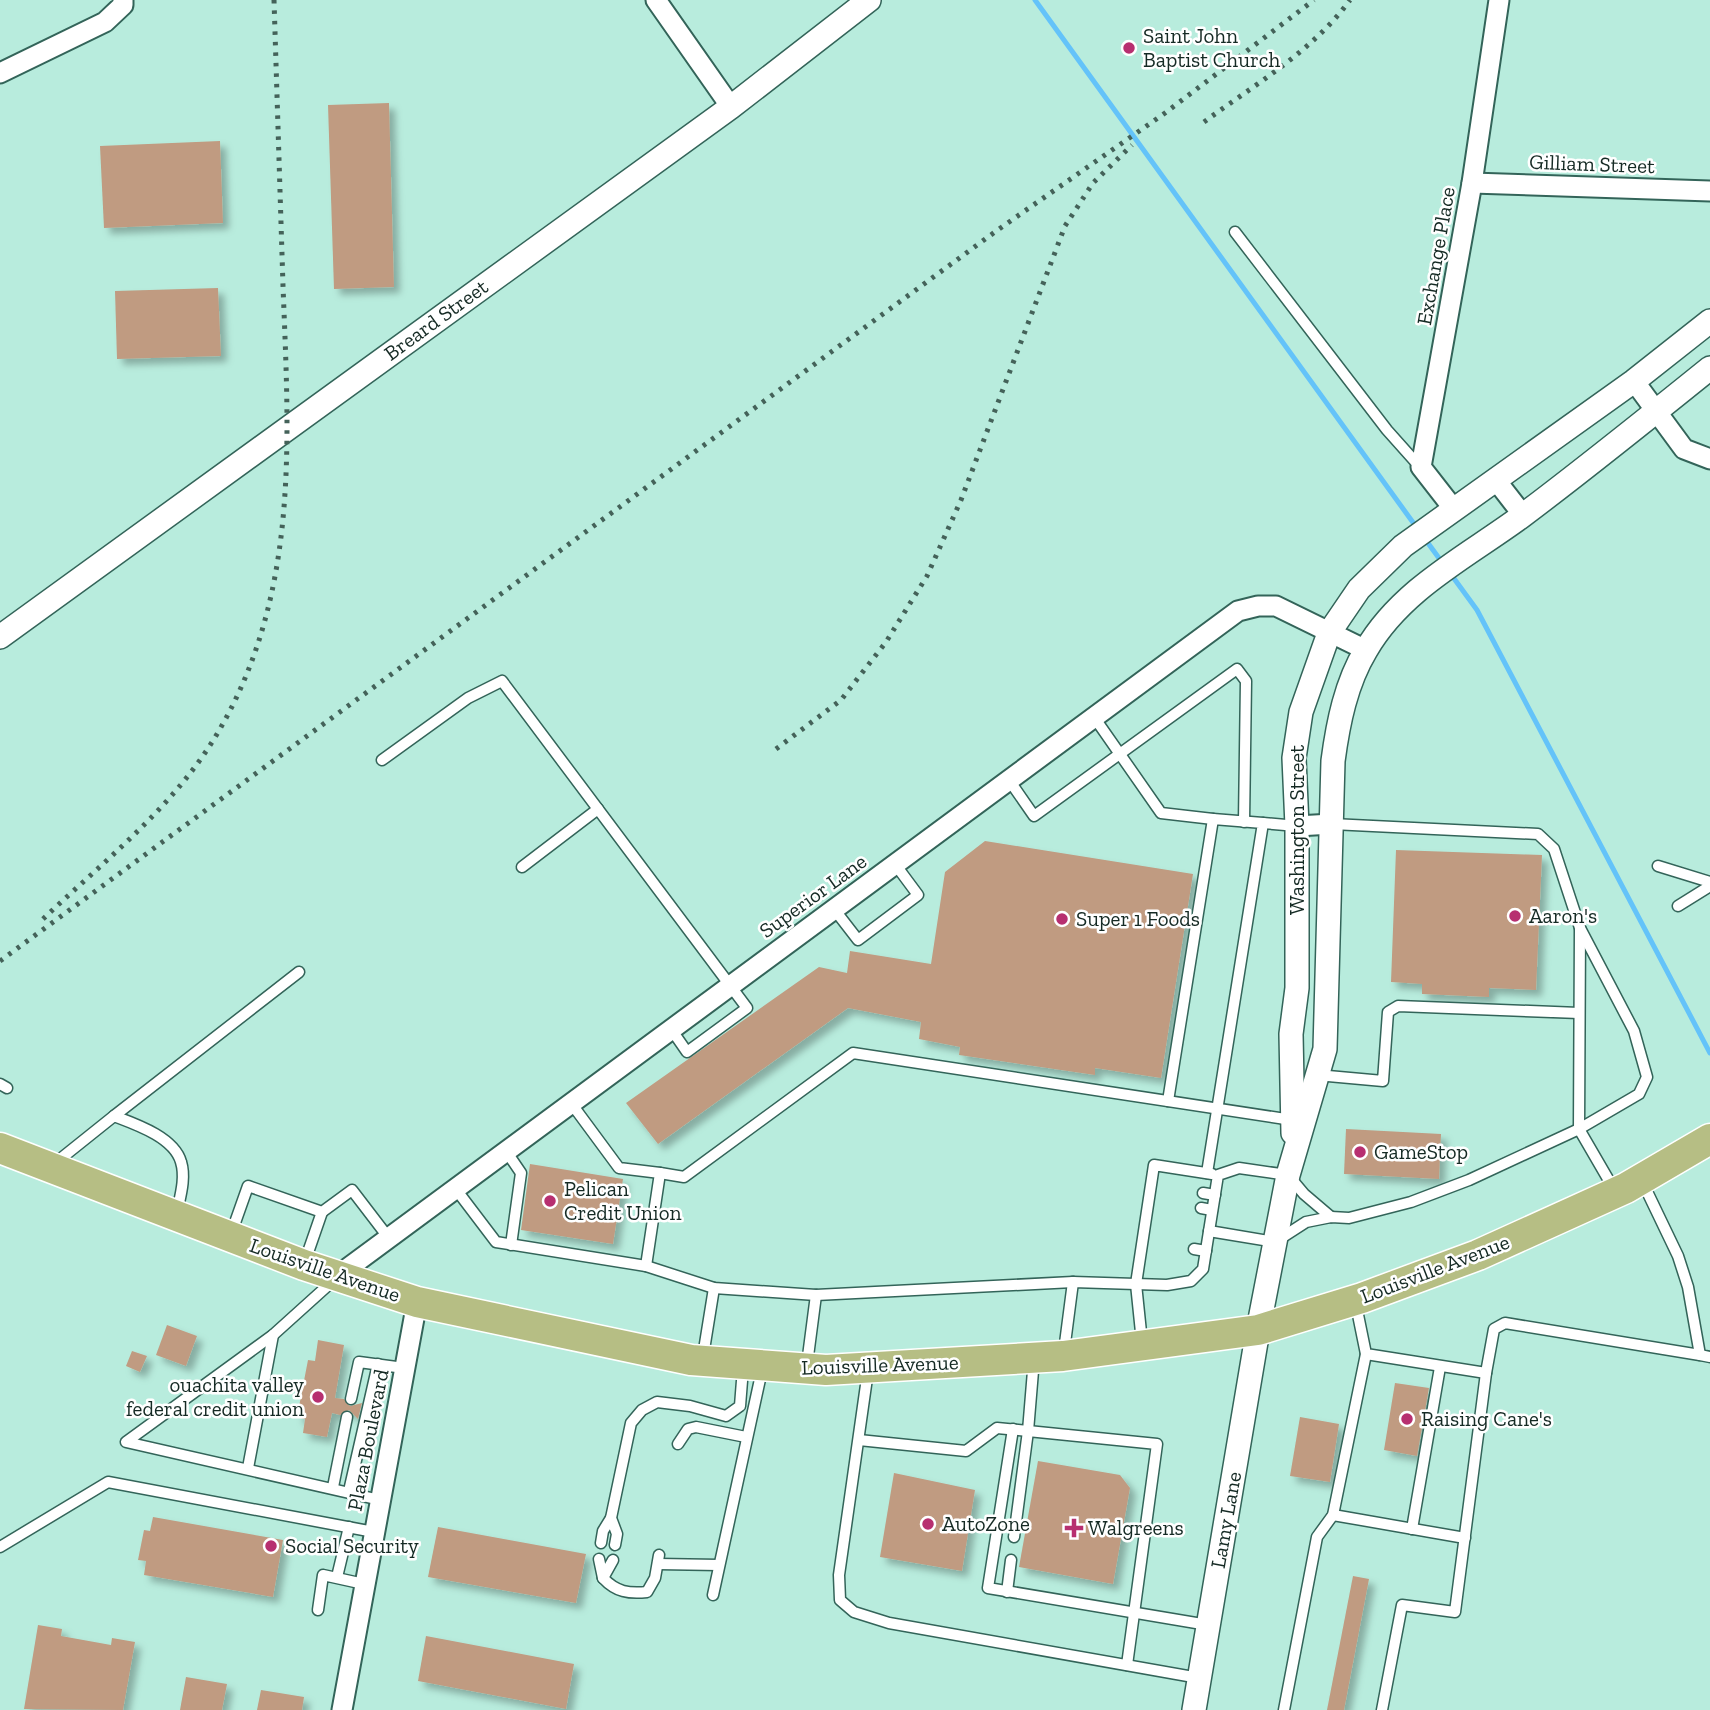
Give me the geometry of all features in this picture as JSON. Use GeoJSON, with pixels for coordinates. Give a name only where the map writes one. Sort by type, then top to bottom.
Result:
{"type":"FeatureCollection","features":[{"type":"Feature","properties":{"kind":"main road","name":"Louisville Avenue"},"geometry":{"type":"LineString","coordinates":[[0,1148],[336,1277],[417,1301],[702,1361],[806,1369],[1034,1359],[1258,1330],[1355,1301],[1478,1255],[1629,1186],[1710,1139]]}},
{"type":"Feature","properties":{"kind":"street"},"geometry":{"type":"LineString","coordinates":[[656,0],[731,107]]}},
{"type":"Feature","properties":{"kind":"street","name":"Breard Street"},"geometry":{"type":"LineString","coordinates":[[0,637],[731,107],[869,0]]}},
{"type":"Feature","properties":{"kind":"street","name":"Exchange Place"},"geometry":{"type":"LineString","coordinates":[[1421,467],[1472,183],[1499,0]]}},
{"type":"Feature","properties":{"kind":"street"},"geometry":{"type":"LineString","coordinates":[[0,73],[105,22],[123,3]]}},
{"type":"Feature","properties":{"kind":"street","name":"Gilliam Street"},"geometry":{"type":"LineString","coordinates":[[1472,183],[1710,191]]}},
{"type":"Feature","properties":{"kind":"street","name":"Washington Street"},"geometry":{"type":"LineString","coordinates":[[1293,1150],[1291,1034],[1297,988],[1297,826],[1294,758],[1301,712],[1329,633],[1359,589],[1403,546],[1634,381],[1710,321]]}},
{"type":"Feature","properties":{"kind":"street","name":"Washington Street"},"geometry":{"type":"LineString","coordinates":[[1258,1330],[1293,1150],[1325,1049],[1333,761],[1339,720],[1366,650],[1398,608],[1425,585],[1523,515],[1710,368]]}},
{"type":"Feature","properties":{"kind":"street"},"geometry":{"type":"LineString","coordinates":[[1634,381],[1654,412],[1684,449],[1710,459]]}},
{"type":"Feature","properties":{"kind":"street"},"geometry":{"type":"LineString","coordinates":[[1421,467],[1447,512]]}},
{"type":"Feature","properties":{"kind":"street"},"geometry":{"type":"LineString","coordinates":[[1495,479],[1523,515]]}},
{"type":"Feature","properties":{"kind":"street","name":"Superior Lane"},"geometry":{"type":"LineString","coordinates":[[336,1277],[1238,611],[1258,606],[1276,606],[1366,650]]}},
{"type":"Feature","properties":{"kind":"street"},"geometry":{"type":"LineString","coordinates":[[1297,826],[1332,824]]}},
{"type":"Feature","properties":{"kind":"street","name":"Plaza Boulevard"},"geometry":{"type":"LineString","coordinates":[[342,1710],[417,1301]]}},
{"type":"Feature","properties":{"kind":"street","name":"Lamy Lane"},"geometry":{"type":"LineString","coordinates":[[1194,1710],[1258,1330]]}},
{"type":"Feature","properties":{"kind":"lane"},"geometry":{"type":"LineString","coordinates":[[1236,232],[1387,429],[1421,467]]}},
{"type":"Feature","properties":{"kind":"lane"},"geometry":{"type":"LineString","coordinates":[[1009,780],[1034,816],[1237,669],[1246,681],[1244,822]]}},
{"type":"Feature","properties":{"kind":"lane"},"geometry":{"type":"LineString","coordinates":[[382,760],[468,698],[502,681],[747,1008],[687,1052],[671,1029]]}},
{"type":"Feature","properties":{"kind":"lane"},"geometry":{"type":"LineString","coordinates":[[1094,717],[1161,813],[1297,826]]}},
{"type":"Feature","properties":{"kind":"lane"},"geometry":{"type":"LineString","coordinates":[[522,867],[598,809]]}},
{"type":"Feature","properties":{"kind":"lane"},"geometry":{"type":"LineString","coordinates":[[1168,1101],[1213,819]]}},
{"type":"Feature","properties":{"kind":"lane"},"geometry":{"type":"LineString","coordinates":[[455,1188],[496,1242],[646,1266],[714,1287],[816,1295],[1073,1282],[1167,1285],[1191,1281],[1203,1269],[1213,1210],[1217,1108],[1263,824]]}},
{"type":"Feature","properties":{"kind":"lane"},"geometry":{"type":"LineString","coordinates":[[1209,1231],[1275,1242],[1306,1222],[1331,1216],[1349,1218],[1411,1202],[1515,1160],[1579,1129],[1639,1094],[1647,1077],[1634,1031],[1580,929],[1554,849],[1538,834],[1332,824]]}},
{"type":"Feature","properties":{"kind":"lane"},"geometry":{"type":"LineString","coordinates":[[834,909],[858,940],[918,895],[895,864]]}},
{"type":"Feature","properties":{"kind":"lane"},"geometry":{"type":"LineString","coordinates":[[1658,866],[1710,884]]}},
{"type":"Feature","properties":{"kind":"lane"},"geometry":{"type":"LineString","coordinates":[[1678,906],[1710,884]]}},
{"type":"Feature","properties":{"kind":"lane"},"geometry":{"type":"LineString","coordinates":[[1382,1710],[1402,1605],[1455,1612],[1494,1329],[1505,1323],[1705,1356],[1678,1256],[1629,1186],[1579,1129],[1580,929]]}},
{"type":"Feature","properties":{"kind":"lane"},"geometry":{"type":"LineString","coordinates":[[50,1167],[299,972]]}},
{"type":"Feature","properties":{"kind":"lane"},"geometry":{"type":"LineString","coordinates":[[1317,1075],[1382,1081],[1388,1012],[1398,1006],[1578,1013]]}},
{"type":"Feature","properties":{"kind":"lane"},"geometry":{"type":"LineString","coordinates":[[571,1102],[619,1168],[684,1177],[853,1053],[1293,1120]]}},
{"type":"Feature","properties":{"kind":"lane"},"geometry":{"type":"LineString","coordinates":[[114,1116],[146,1129],[168,1144],[181,1160],[183,1178],[177,1216]]}},
{"type":"Feature","properties":{"kind":"lane"},"geometry":{"type":"LineString","coordinates":[[506,1151],[521,1173],[511,1245]]}},
{"type":"Feature","properties":{"kind":"lane"},"geometry":{"type":"LineString","coordinates":[[1142,1346],[1136,1284],[1154,1165],[1213,1174],[1239,1168],[1288,1175],[1304,1194],[1331,1216]]}},
{"type":"Feature","properties":{"kind":"lane"},"geometry":{"type":"LineString","coordinates":[[646,1266],[660,1173]]}},
{"type":"Feature","properties":{"kind":"lane"},"geometry":{"type":"LineString","coordinates":[[1151,1185],[1164,1187]]}},
{"type":"Feature","properties":{"kind":"lane"},"geometry":{"type":"LineString","coordinates":[[230,1237],[248,1186],[322,1212]]}},
{"type":"Feature","properties":{"kind":"lane"},"geometry":{"type":"LineString","coordinates":[[304,1265],[322,1212],[352,1190],[388,1237]]}},
{"type":"Feature","properties":{"kind":"lane"},"geometry":{"type":"LineString","coordinates":[[1203,1193],[1215,1195]]}},
{"type":"Feature","properties":{"kind":"lane"},"geometry":{"type":"LineString","coordinates":[[1149,1200],[1162,1202]]}},
{"type":"Feature","properties":{"kind":"lane"},"geometry":{"type":"LineString","coordinates":[[1201,1208],[1213,1210]]}},
{"type":"Feature","properties":{"kind":"lane"},"geometry":{"type":"LineString","coordinates":[[1143,1241],[1156,1244]]}},
{"type":"Feature","properties":{"kind":"lane"},"geometry":{"type":"LineString","coordinates":[[1194,1249],[1206,1251]]}},
{"type":"Feature","properties":{"kind":"lane"},"geometry":{"type":"LineString","coordinates":[[1140,1260],[1153,1262]]}},
{"type":"Feature","properties":{"kind":"lane"},"geometry":{"type":"LineString","coordinates":[[1191,1267],[1203,1269]]}},
{"type":"Feature","properties":{"kind":"lane"},"geometry":{"type":"LineString","coordinates":[[336,1277],[273,1335],[126,1442],[380,1500]]}},
{"type":"Feature","properties":{"kind":"lane"},"geometry":{"type":"LineString","coordinates":[[1063,1356],[1073,1282]]}},
{"type":"Feature","properties":{"kind":"lane"},"geometry":{"type":"LineString","coordinates":[[702,1361],[714,1287]]}},
{"type":"Feature","properties":{"kind":"lane"},"geometry":{"type":"LineString","coordinates":[[806,1369],[816,1295]]}},
{"type":"Feature","properties":{"kind":"lane"},"geometry":{"type":"LineString","coordinates":[[1284,1710],[1317,1537],[1333,1515],[1366,1354],[1355,1301]]}},
{"type":"Feature","properties":{"kind":"lane"},"geometry":{"type":"LineString","coordinates":[[248,1468],[273,1335]]}},
{"type":"Feature","properties":{"kind":"lane"},"geometry":{"type":"LineString","coordinates":[[1366,1354],[1486,1373]]}},
{"type":"Feature","properties":{"kind":"lane"},"geometry":{"type":"LineString","coordinates":[[1014,1537],[1028,1432],[1034,1359]]}},
{"type":"Feature","properties":{"kind":"lane"},"geometry":{"type":"LineString","coordinates":[[351,1399],[359,1362],[404,1368]]}},
{"type":"Feature","properties":{"kind":"lane"},"geometry":{"type":"LineString","coordinates":[[349,1491],[378,1364]]}},
{"type":"Feature","properties":{"kind":"lane"},"geometry":{"type":"LineString","coordinates":[[713,1595],[746,1437],[753,1365]]}},
{"type":"Feature","properties":{"kind":"lane"},"geometry":{"type":"LineString","coordinates":[[601,1543],[603,1531],[611,1518],[631,1423],[642,1410],[657,1402],[690,1406],[726,1416],[740,1406],[753,1365]]}},
{"type":"Feature","properties":{"kind":"lane"},"geometry":{"type":"LineString","coordinates":[[1412,1530],[1440,1367]]}},
{"type":"Feature","properties":{"kind":"lane"},"geometry":{"type":"LineString","coordinates":[[869,1368],[839,1575],[840,1600],[854,1612],[889,1623],[1199,1678]]}},
{"type":"Feature","properties":{"kind":"lane"},"geometry":{"type":"LineString","coordinates":[[333,1488],[347,1417]]}},
{"type":"Feature","properties":{"kind":"lane"},"geometry":{"type":"LineString","coordinates":[[678,1444],[688,1429],[696,1427],[746,1437]]}},
{"type":"Feature","properties":{"kind":"lane"},"geometry":{"type":"LineString","coordinates":[[859,1440],[966,1451],[997,1428],[1157,1444],[1127,1665]]}},
{"type":"Feature","properties":{"kind":"lane"},"geometry":{"type":"LineString","coordinates":[[1013,1429],[988,1588],[1208,1625]]}},
{"type":"Feature","properties":{"kind":"lane"},"geometry":{"type":"LineString","coordinates":[[0,1547],[108,1482],[374,1532]]}},
{"type":"Feature","properties":{"kind":"lane"},"geometry":{"type":"LineString","coordinates":[[1333,1515],[1465,1538]]}},
{"type":"Feature","properties":{"kind":"lane"},"geometry":{"type":"LineString","coordinates":[[611,1518],[617,1534],[615,1545]]}},
{"type":"Feature","properties":{"kind":"lane"},"geometry":{"type":"LineString","coordinates":[[337,1577],[349,1527]]}},
{"type":"Feature","properties":{"kind":"lane"},"geometry":{"type":"LineString","coordinates":[[599,1559],[603,1578],[611,1586],[628,1594],[647,1592],[658,1560],[719,1565]]}},
{"type":"Feature","properties":{"kind":"lane"},"geometry":{"type":"LineString","coordinates":[[603,1578],[612,1560]]}},
{"type":"Feature","properties":{"kind":"lane"},"geometry":{"type":"LineString","coordinates":[[1007,1592],[1011,1560]]}},
{"type":"Feature","properties":{"kind":"lane"},"geometry":{"type":"LineString","coordinates":[[318,1609],[323,1575],[365,1584]]}},
{"type":"Feature","properties":{"kind":"building"},"geometry":{"type":"Polygon","coordinates":[[[389,103],[394,287],[334,289],[328,105],[389,103]]]}},
{"type":"Feature","properties":{"kind":"building"},"geometry":{"type":"Polygon","coordinates":[[[220,141],[223,223],[104,228],[100,146],[220,141]]]}},
{"type":"Feature","properties":{"kind":"building"},"geometry":{"type":"Polygon","coordinates":[[[218,288],[221,356],[117,359],[115,291],[218,288]]]}},
{"type":"Feature","properties":{"kind":"building","name":"Super 1 Foods"},"geometry":{"type":"Polygon","coordinates":[[[985,841],[1193,874],[1161,1078],[1095,1068],[1095,1075],[959,1055],[960,1047],[919,1039],[921,1022],[848,1008],[658,1144],[626,1103],[819,967],[847,973],[850,951],[931,964],[945,872],[985,841]]]}},
{"type":"Feature","properties":{"kind":"building"},"geometry":{"type":"Polygon","coordinates":[[[1396,850],[1542,855],[1536,990],[1489,988],[1489,997],[1422,994],[1422,984],[1391,982],[1396,850]]]}},
{"type":"Feature","properties":{"kind":"building"},"geometry":{"type":"Polygon","coordinates":[[[1346,1129],[1441,1134],[1439,1179],[1344,1174],[1346,1129]]]}},
{"type":"Feature","properties":{"kind":"building"},"geometry":{"type":"Polygon","coordinates":[[[530,1164],[623,1179],[613,1244],[521,1230],[530,1164]]]}},
{"type":"Feature","properties":{"kind":"building"},"geometry":{"type":"Polygon","coordinates":[[[167,1325],[197,1336],[186,1366],[156,1355],[167,1325]]]}},
{"type":"Feature","properties":{"kind":"building"},"geometry":{"type":"Polygon","coordinates":[[[318,1340],[344,1345],[335,1398],[344,1399],[350,1406],[362,1403],[358,1419],[349,1410],[340,1415],[332,1413],[327,1437],[303,1433],[305,1419],[297,1417],[308,1360],[315,1361],[318,1340]]]}},
{"type":"Feature","properties":{"kind":"building"},"geometry":{"type":"Polygon","coordinates":[[[132,1351],[147,1356],[140,1372],[126,1366],[132,1351]]]}},
{"type":"Feature","properties":{"kind":"building","name":"Raising Cane's"},"geometry":{"type":"Polygon","coordinates":[[[1395,1383],[1429,1388],[1417,1456],[1384,1450],[1395,1383]]]}},
{"type":"Feature","properties":{"kind":"building"},"geometry":{"type":"Polygon","coordinates":[[[1300,1417],[1339,1424],[1330,1482],[1290,1476],[1300,1417]]]}},
{"type":"Feature","properties":{"kind":"building","name":"Walgreens"},"geometry":{"type":"Polygon","coordinates":[[[1038,1461],[1120,1475],[1130,1488],[1113,1584],[1019,1567],[1038,1461]]]}},
{"type":"Feature","properties":{"kind":"building","name":"AutoZone"},"geometry":{"type":"Polygon","coordinates":[[[894,1473],[975,1490],[962,1571],[880,1557],[894,1473]]]}},
{"type":"Feature","properties":{"kind":"building"},"geometry":{"type":"Polygon","coordinates":[[[153,1517],[283,1540],[273,1597],[144,1575],[146,1561],[138,1560],[144,1530],[150,1531],[153,1517]]]}},
{"type":"Feature","properties":{"kind":"building"},"geometry":{"type":"Polygon","coordinates":[[[438,1527],[586,1554],[576,1603],[428,1577],[438,1527]]]}},
{"type":"Feature","properties":{"kind":"building"},"geometry":{"type":"Polygon","coordinates":[[[1353,1576],[1369,1579],[1344,1710],[1327,1710],[1353,1576]]]}},
{"type":"Feature","properties":{"kind":"building"},"geometry":{"type":"Polygon","coordinates":[[[38,1625],[62,1629],[61,1636],[111,1645],[112,1638],[135,1642],[123,1710],[24,1709],[38,1625]]]}},
{"type":"Feature","properties":{"kind":"building"},"geometry":{"type":"Polygon","coordinates":[[[426,1636],[574,1664],[566,1709],[418,1681],[426,1636]]]}},
{"type":"Feature","properties":{"kind":"building"},"geometry":{"type":"Polygon","coordinates":[[[186,1677],[227,1684],[222,1710],[180,1710],[186,1677]]]}},
{"type":"Feature","properties":{"kind":"building"},"geometry":{"type":"Polygon","coordinates":[[[261,1690],[304,1697],[302,1710],[257,1710],[261,1690]]]}},
{"type":"Feature","properties":{"kind":"waterway"},"geometry":{"type":"LineString","coordinates":[[1035,0],[1417,528]]}},
{"type":"Feature","properties":{"kind":"waterway"},"geometry":{"type":"LineString","coordinates":[[1425,539],[1444,565]]}},
{"type":"Feature","properties":{"kind":"waterway"},"geometry":{"type":"LineString","coordinates":[[1450,573],[1477,610],[1710,1053]]}},
{"type":"Feature","properties":{"kind":"railway"},"geometry":{"type":"LineString","coordinates":[[43,919],[157,812],[197,765],[242,685],[262,631],[275,575],[283,518],[286,461],[287,403],[274,0]]}},
{"type":"Feature","properties":{"kind":"railway"},"geometry":{"type":"LineString","coordinates":[[0,961],[999,229],[1165,113],[1314,0]]}},
{"type":"Feature","properties":{"kind":"railway"},"geometry":{"type":"LineString","coordinates":[[1204,122],[1301,51],[1350,0]]}},
{"type":"Feature","properties":{"kind":"railway"},"geometry":{"type":"LineString","coordinates":[[776,749],[841,700],[886,642],[927,576],[961,500],[1065,226],[1093,183],[1132,145]]}},
{"type":"Feature","properties":{"kind":"place","name":"Saint John Baptist Church"},"geometry":{"type":"Point","coordinates":[1129,48]}},
{"type":"Feature","properties":{"kind":"place","name":"Aaron's"},"geometry":{"type":"Point","coordinates":[1515,916]}},
{"type":"Feature","properties":{"kind":"place","name":"Super 1 Foods"},"geometry":{"type":"Point","coordinates":[1062,919]}},
{"type":"Feature","properties":{"kind":"place","name":"GameStop"},"geometry":{"type":"Point","coordinates":[1360,1152]}},
{"type":"Feature","properties":{"kind":"place","name":"Pelican Credit Union"},"geometry":{"type":"Point","coordinates":[550,1201]}},
{"type":"Feature","properties":{"kind":"place","name":"ouachita valley federal credit union"},"geometry":{"type":"Point","coordinates":[318,1397]}},
{"type":"Feature","properties":{"kind":"place","name":"Raising Cane's"},"geometry":{"type":"Point","coordinates":[1407,1419]}},
{"type":"Feature","properties":{"kind":"place","name":"AutoZone"},"geometry":{"type":"Point","coordinates":[928,1524]}},
{"type":"Feature","properties":{"kind":"place","name":"Walgreens"},"geometry":{"type":"Point","coordinates":[1074,1528]}},
{"type":"Feature","properties":{"kind":"place","name":"Social Security"},"geometry":{"type":"Point","coordinates":[271,1546]}}]}
